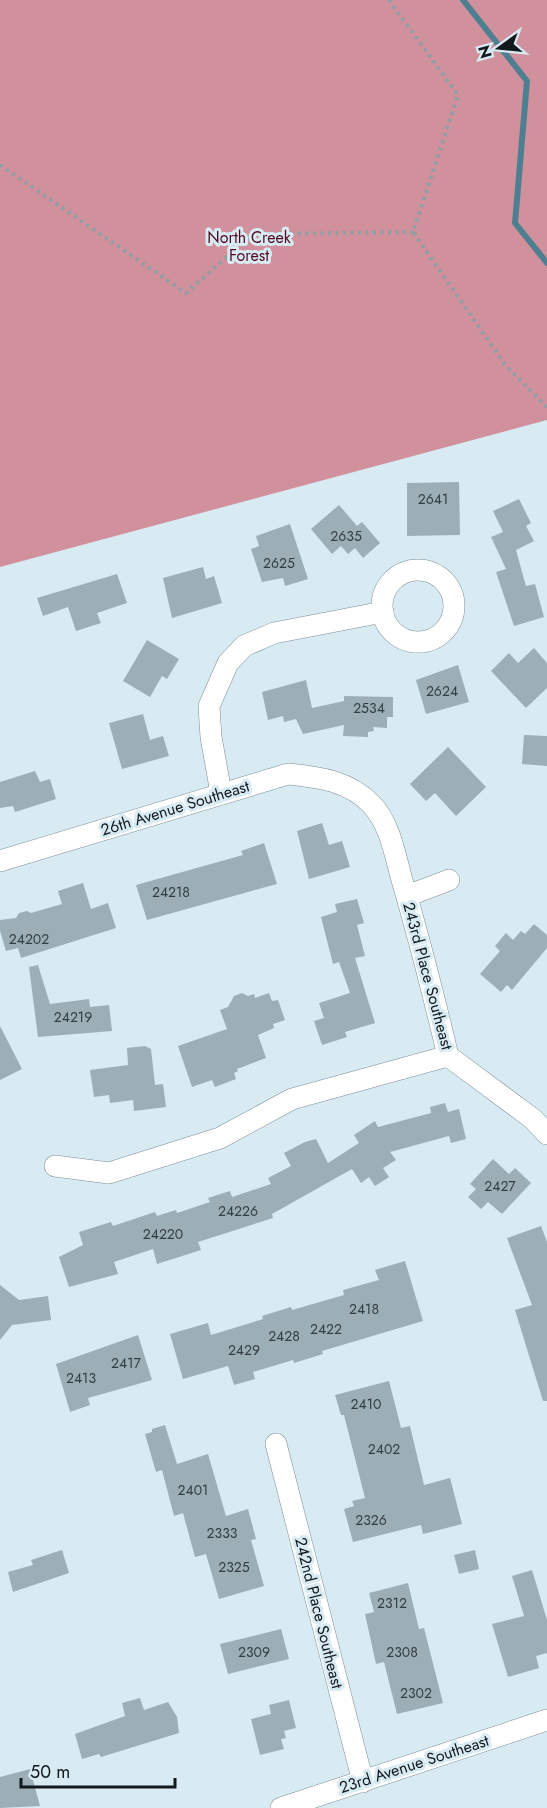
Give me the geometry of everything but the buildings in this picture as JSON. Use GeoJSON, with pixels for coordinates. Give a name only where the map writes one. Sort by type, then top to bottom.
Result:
{"type":"FeatureCollection","features":[{"type":"Feature","properties":{"kind":"street"},"geometry":{"type":"LineString","coordinates":[[222,793],[211,737],[209,706],[228,663],[244,646],[274,633],[383,612]]}},
{"type":"Feature","properties":{"kind":"street","name":"26th Avenue Southeast"},"geometry":{"type":"LineString","coordinates":[[0,861],[288,774],[320,777],[350,788]]}},
{"type":"Feature","properties":{"kind":"street","name":"243rd Place Southeast"},"geometry":{"type":"LineString","coordinates":[[350,788],[372,805],[387,830],[448,1056],[533,1119],[547,1134]]}},
{"type":"Feature","properties":{"kind":"street"},"geometry":{"type":"LineString","coordinates":[[406,896],[449,880]]}},
{"type":"Feature","properties":{"kind":"street"},"geometry":{"type":"LineString","coordinates":[[55,1166],[109,1173],[220,1138],[292,1099],[448,1056]]}},
{"type":"Feature","properties":{"kind":"street","name":"242nd Place Southeast"},"geometry":{"type":"LineString","coordinates":[[276,1444],[363,1782]]}},
{"type":"Feature","properties":{"kind":"street","name":"23rd Avenue Southeast"},"geometry":{"type":"LineString","coordinates":[[281,1808],[329,1801],[363,1782],[546,1725]]}},
{"type":"Feature","properties":{"kind":"path"},"geometry":{"type":"LineString","coordinates":[[389,0],[458,95],[413,232]]}},
{"type":"Feature","properties":{"kind":"path"},"geometry":{"type":"LineString","coordinates":[[0,165],[186,293],[253,234],[413,232]]}},
{"type":"Feature","properties":{"kind":"path"},"geometry":{"type":"LineString","coordinates":[[413,232],[506,366],[547,407]]}},
{"type":"Feature","properties":{"kind":"green space","name":"North Creek Forest"},"geometry":{"type":"Polygon","coordinates":[[[0,0],[547,0],[547,420],[0,567],[0,0]]]}},
{"type":"Feature","properties":{"kind":"waterway"},"geometry":{"type":"LineString","coordinates":[[463,0],[527,81],[515,223],[547,263]]}}]}
